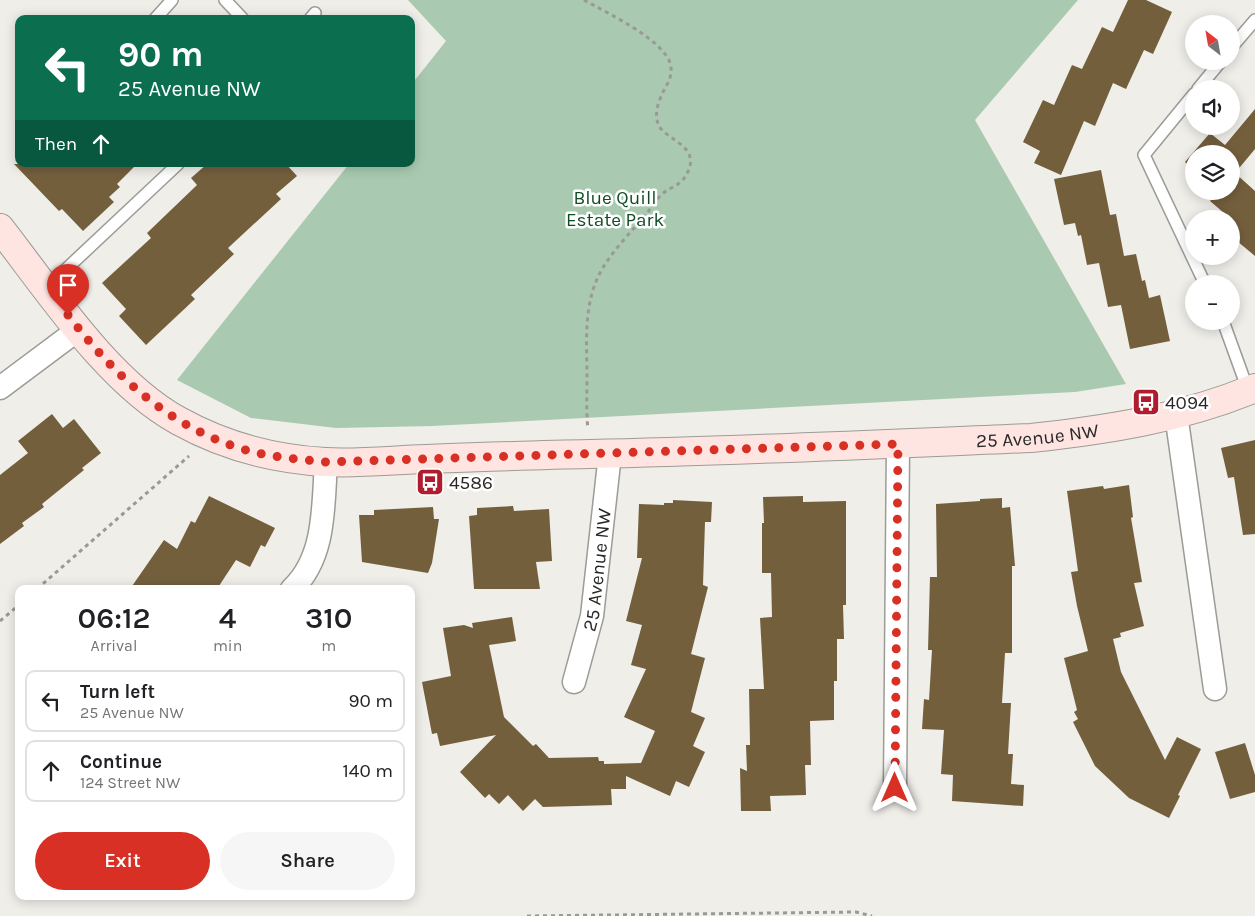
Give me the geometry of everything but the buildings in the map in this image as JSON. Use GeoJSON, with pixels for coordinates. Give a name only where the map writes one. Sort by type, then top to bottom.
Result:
{"type":"FeatureCollection","features":[{"type":"Feature","properties":{"kind":"street","name":"25 Avenue NW"},"geometry":{"type":"LineString","coordinates":[[0,228],[78,329],[113,368],[145,398],[177,420],[211,437],[240,448],[275,456],[326,462],[1031,438],[1080,433],[1176,414],[1252,389]]}},
{"type":"Feature","properties":{"kind":"street"},"geometry":{"type":"LineString","coordinates":[[0,388],[78,329]]}},
{"type":"Feature","properties":{"kind":"street"},"geometry":{"type":"LineString","coordinates":[[1176,414],[1215,689]]}},
{"type":"Feature","properties":{"kind":"street"},"geometry":{"type":"LineString","coordinates":[[895,788],[898,444]]}},
{"type":"Feature","properties":{"kind":"street","name":"25 Avenue NW"},"geometry":{"type":"LineString","coordinates":[[574,682],[592,616],[601,454]]}},
{"type":"Feature","properties":{"kind":"street"},"geometry":{"type":"LineString","coordinates":[[295,585],[307,570],[316,548],[322,524],[326,462]]}},
{"type":"Feature","properties":{"kind":"lane"},"geometry":{"type":"LineString","coordinates":[[159,15],[172,0]]}},
{"type":"Feature","properties":{"kind":"lane"},"geometry":{"type":"LineString","coordinates":[[225,0],[239,15]]}},
{"type":"Feature","properties":{"kind":"lane"},"geometry":{"type":"LineString","coordinates":[[1240,38],[1255,20]]}},
{"type":"Feature","properties":{"kind":"lane"},"geometry":{"type":"LineString","coordinates":[[1205,80],[1214,70]]}},
{"type":"Feature","properties":{"kind":"lane"},"geometry":{"type":"LineString","coordinates":[[1185,105],[1144,155],[1201,275]]}},
{"type":"Feature","properties":{"kind":"lane"},"geometry":{"type":"LineString","coordinates":[[46,288],[175,167]]}},
{"type":"Feature","properties":{"kind":"lane"},"geometry":{"type":"LineString","coordinates":[[1227,330],[1252,389]]}},
{"type":"Feature","properties":{"kind":"path"},"geometry":{"type":"LineString","coordinates":[[584,0],[645,36],[663,51],[672,69],[658,104],[656,113],[659,125],[687,151],[691,162],[689,170],[680,184],[662,194],[599,275],[586,321],[588,426],[601,454]]}},
{"type":"Feature","properties":{"kind":"path"},"geometry":{"type":"LineString","coordinates":[[42,585],[211,437]]}},
{"type":"Feature","properties":{"kind":"path"},"geometry":{"type":"LineString","coordinates":[[0,621],[15,608]]}},
{"type":"Feature","properties":{"kind":"path"},"geometry":{"type":"LineString","coordinates":[[527,916],[856,912],[872,916]]}},
{"type":"Feature","properties":{"kind":"green space","name":"Blue Quill Estate Park"},"geometry":{"type":"Polygon","coordinates":[[[408,0],[1078,0],[975,120],[1126,384],[1075,392],[432,426],[336,428],[251,418],[177,380],[347,167],[415,167],[415,80],[446,41],[408,0]]]}},
{"type":"Feature","properties":{"kind":"place","name":"4094"},"geometry":{"type":"Point","coordinates":[1146,402]}},
{"type":"Feature","properties":{"kind":"place","name":"4586"},"geometry":{"type":"Point","coordinates":[430,482]}},
{"type":"Feature","properties":{"kind":"route"},"geometry":{"type":"LineString","coordinates":[[68,315],[113,368],[145,398],[177,420],[211,437],[240,448],[275,456],[326,462],[898,444],[895,788]]}}]}
